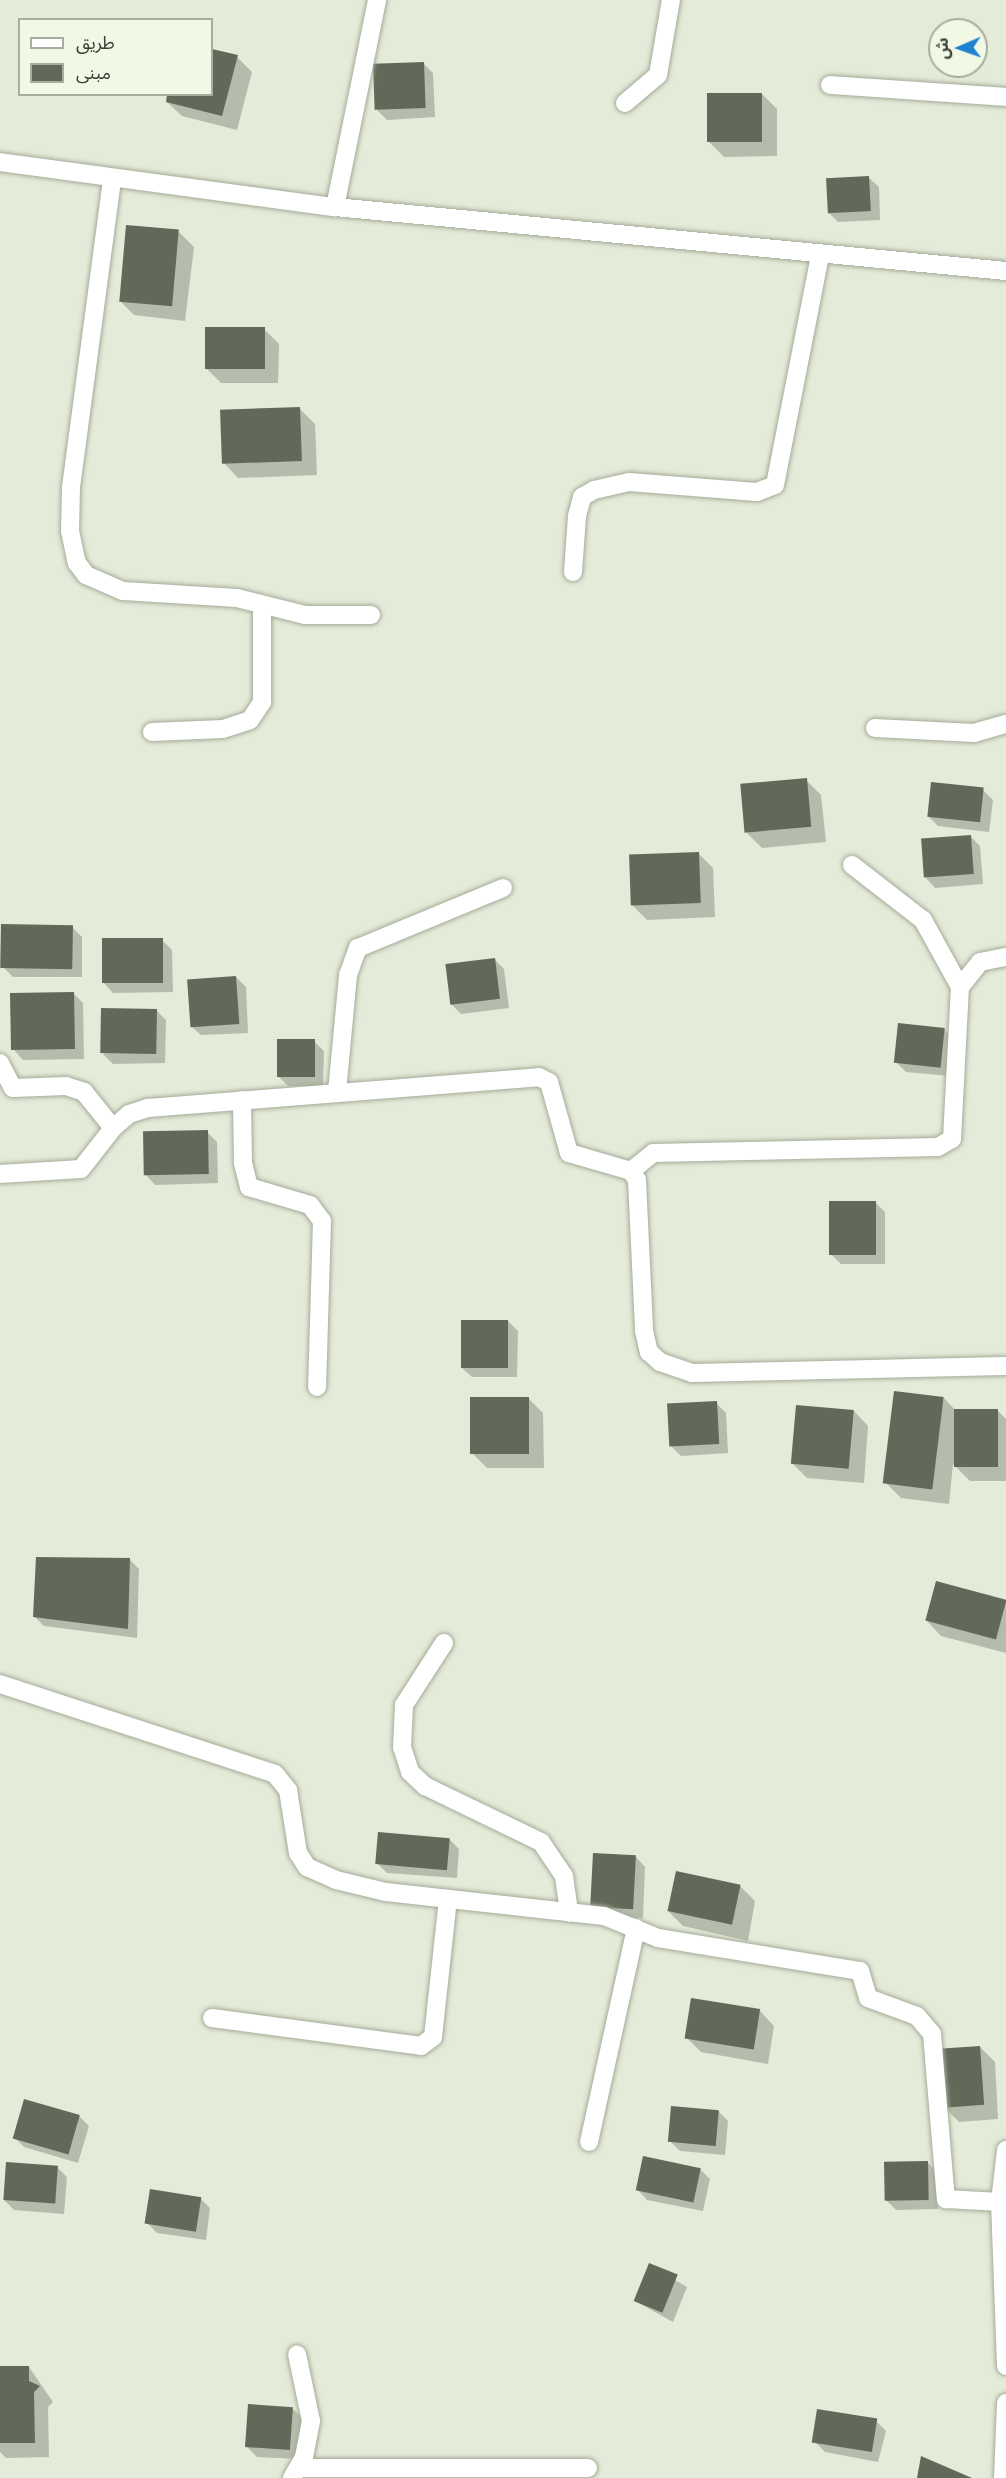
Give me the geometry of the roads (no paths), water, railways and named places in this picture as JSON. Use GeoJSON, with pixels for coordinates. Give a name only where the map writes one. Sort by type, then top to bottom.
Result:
{"type":"FeatureCollection","features":[{"type":"Feature","properties":{"kind":"street"},"geometry":{"type":"LineString","coordinates":[[335,207],[377,0]]}},
{"type":"Feature","properties":{"kind":"street"},"geometry":{"type":"LineString","coordinates":[[626,103],[658,75],[671,0]]}},
{"type":"Feature","properties":{"kind":"street"},"geometry":{"type":"LineString","coordinates":[[830,85],[1006,97]]}},
{"type":"Feature","properties":{"kind":"street"},"geometry":{"type":"LineString","coordinates":[[0,162],[112,180],[335,207],[1006,271]]}},
{"type":"Feature","properties":{"kind":"street"},"geometry":{"type":"LineString","coordinates":[[112,180],[71,488],[72,549],[86,575],[111,588],[262,605],[305,615],[370,615]]}},
{"type":"Feature","properties":{"kind":"street"},"geometry":{"type":"LineString","coordinates":[[573,572],[577,516],[582,498],[594,489],[629,482],[757,492],[775,485],[820,255]]}},
{"type":"Feature","properties":{"kind":"street"},"geometry":{"type":"LineString","coordinates":[[152,732],[223,729],[250,720],[262,702],[262,605]]}},
{"type":"Feature","properties":{"kind":"street"},"geometry":{"type":"LineString","coordinates":[[875,728],[974,733],[1006,724]]}},
{"type":"Feature","properties":{"kind":"street"},"geometry":{"type":"LineString","coordinates":[[631,1171],[653,1153],[947,1144],[955,1126],[960,987],[922,920],[852,865]]}},
{"type":"Feature","properties":{"kind":"street"},"geometry":{"type":"LineString","coordinates":[[337,1092],[348,975],[358,948],[503,888]]}},
{"type":"Feature","properties":{"kind":"street"},"geometry":{"type":"LineString","coordinates":[[960,987],[980,962],[1006,957]]}},
{"type":"Feature","properties":{"kind":"street"},"geometry":{"type":"LineString","coordinates":[[0,1063],[13,1088],[66,1086],[84,1092],[112,1128]]}},
{"type":"Feature","properties":{"kind":"street"},"geometry":{"type":"LineString","coordinates":[[0,1174],[81,1169],[112,1128],[129,1114],[148,1108],[539,1077],[549,1082],[569,1153],[631,1171],[641,1190],[644,1331],[649,1352],[660,1362],[692,1373],[1006,1366]]}},
{"type":"Feature","properties":{"kind":"street"},"geometry":{"type":"LineString","coordinates":[[242,1100],[243,1163],[249,1187],[310,1205],[322,1221],[317,1387]]}},
{"type":"Feature","properties":{"kind":"street"},"geometry":{"type":"LineString","coordinates":[[444,1643],[404,1706],[402,1748],[410,1772],[425,1786],[541,1842],[564,1876],[569,1913]]}},
{"type":"Feature","properties":{"kind":"street"},"geometry":{"type":"LineString","coordinates":[[0,1684],[269,1771],[288,1790],[298,1853],[307,1867],[354,1886],[604,1916],[658,1938],[862,1973],[868,1998],[916,2016],[932,2034],[946,2199],[999,2202]]}},
{"type":"Feature","properties":{"kind":"street"},"geometry":{"type":"LineString","coordinates":[[212,2018],[421,2046],[433,2037],[448,1899]]}},
{"type":"Feature","properties":{"kind":"street"},"geometry":{"type":"LineString","coordinates":[[589,2142],[636,1928]]}},
{"type":"Feature","properties":{"kind":"street"},"geometry":{"type":"LineString","coordinates":[[1006,2151],[999,2202],[1006,2366]]}},
{"type":"Feature","properties":{"kind":"street"},"geometry":{"type":"LineString","coordinates":[[297,2354],[311,2421],[296,2473],[588,2468]]}},
{"type":"Feature","properties":{"kind":"street"},"geometry":{"type":"LineString","coordinates":[[1003,2478],[1006,2403]]}}]}
